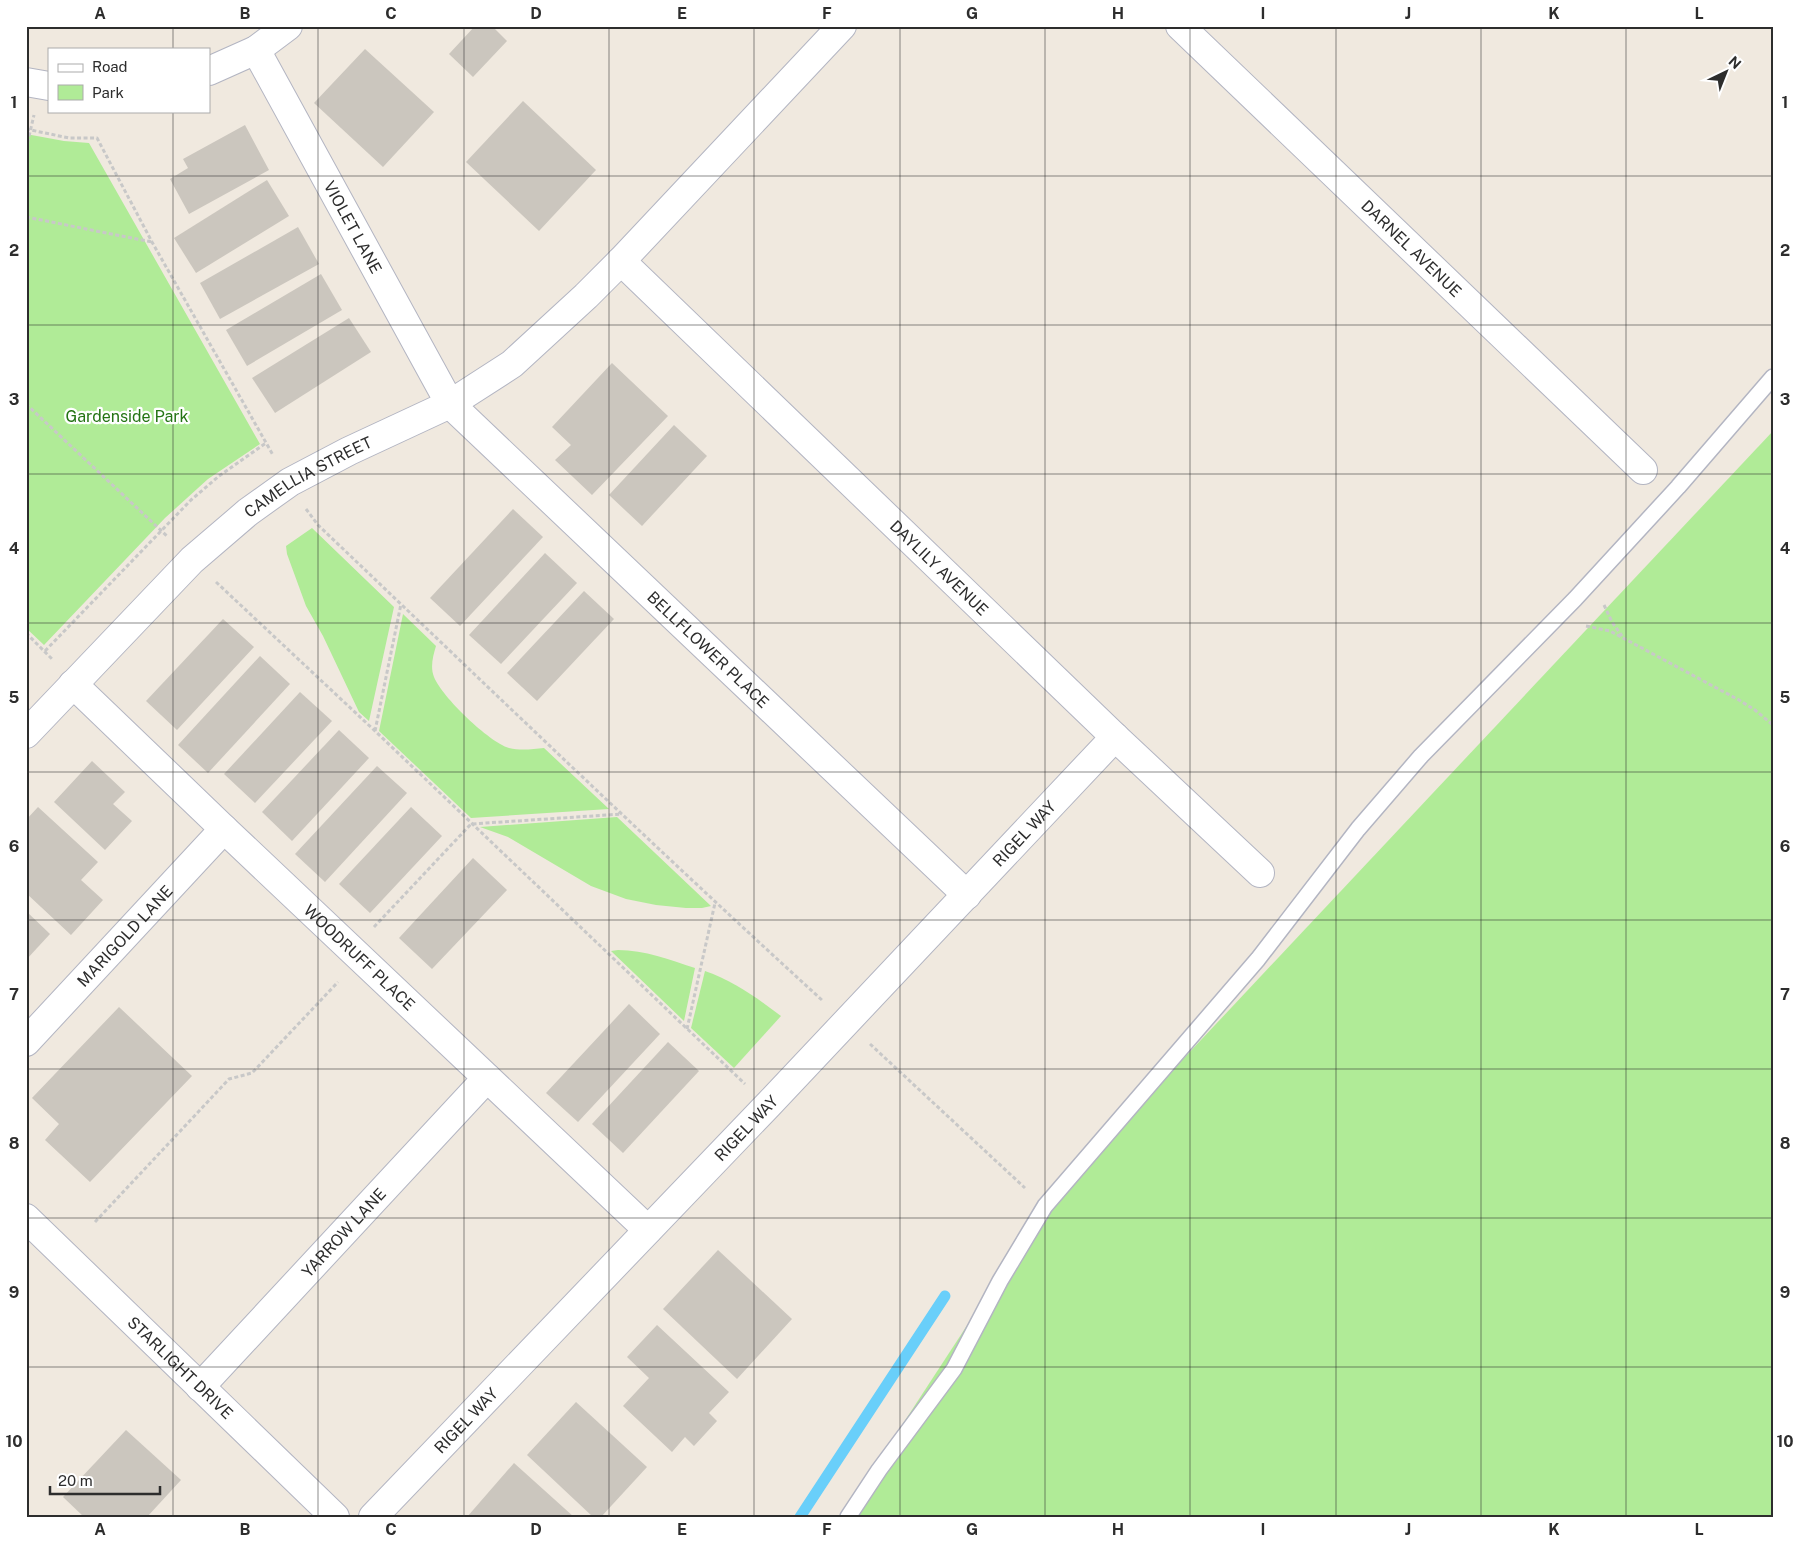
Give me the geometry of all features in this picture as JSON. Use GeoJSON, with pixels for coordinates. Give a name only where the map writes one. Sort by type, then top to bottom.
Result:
{"type":"FeatureCollection","features":[{"type":"Feature","properties":{"kind":"street"},"geometry":{"type":"LineString","coordinates":[[210,71],[256,50],[288,26]]}},
{"type":"Feature","properties":{"kind":"street","name":"CAMELLIA STREET"},"geometry":{"type":"LineString","coordinates":[[26,734],[192,560],[248,512],[290,482],[450,404],[512,364],[621,261],[842,26]]}},
{"type":"Feature","properties":{"kind":"street","name":"DARNEL AVENUE"},"geometry":{"type":"LineString","coordinates":[[1180,26],[1643,470]]}},
{"type":"Feature","properties":{"kind":"street","name":"VIOLET LANE"},"geometry":{"type":"LineString","coordinates":[[256,50],[450,404]]}},
{"type":"Feature","properties":{"kind":"street"},"geometry":{"type":"LineString","coordinates":[[26,82],[48,86]]}},
{"type":"Feature","properties":{"kind":"street","name":"DAYLILY AVENUE"},"geometry":{"type":"LineString","coordinates":[[621,261],[1115,737],[1260,873]]}},
{"type":"Feature","properties":{"kind":"street","name":"BELLFLOWER PLACE"},"geometry":{"type":"LineString","coordinates":[[450,404],[967,895]]}},
{"type":"Feature","properties":{"kind":"street","name":"WOODRUFF PLACE"},"geometry":{"type":"LineString","coordinates":[[73,684],[648,1230]]}},
{"type":"Feature","properties":{"kind":"street","name":"RIGEL WAY"},"geometry":{"type":"LineString","coordinates":[[373,1517],[768,1105],[1115,737]]}},
{"type":"Feature","properties":{"kind":"street","name":"MARIGOLD LANE"},"geometry":{"type":"LineString","coordinates":[[26,1042],[224,829]]}},
{"type":"Feature","properties":{"kind":"street","name":"YARROW LANE"},"geometry":{"type":"LineString","coordinates":[[200,1386],[487,1078]]}},
{"type":"Feature","properties":{"kind":"street","name":"STARLIGHT DRIVE"},"geometry":{"type":"LineString","coordinates":[[26,1218],[335,1517]]}},
{"type":"Feature","properties":{"kind":"lane"},"geometry":{"type":"LineString","coordinates":[[848,1517],[879,1470],[954,1369],[1000,1280],[1045,1206],[1258,959],[1358,829],[1421,756],[1575,599],[1678,486],[1773,377]]}},
{"type":"Feature","properties":{"kind":"path"},"geometry":{"type":"LineString","coordinates":[[26,129],[68,138],[97,138],[152,242],[266,443],[305,508],[318,525],[715,903],[1045,1206]]}},
{"type":"Feature","properties":{"kind":"path"},"geometry":{"type":"LineString","coordinates":[[26,217],[152,242]]}},
{"type":"Feature","properties":{"kind":"path"},"geometry":{"type":"LineString","coordinates":[[26,404],[374,731],[686,1030],[768,1105]]}},
{"type":"Feature","properties":{"kind":"path"},"geometry":{"type":"LineString","coordinates":[[46,651],[160,530],[191,500],[220,476],[266,443]]}},
{"type":"Feature","properties":{"kind":"path"},"geometry":{"type":"LineString","coordinates":[[374,731],[401,604]]}},
{"type":"Feature","properties":{"kind":"path"},"geometry":{"type":"LineString","coordinates":[[1623,638],[1756,710],[1773,725]]}},
{"type":"Feature","properties":{"kind":"path"},"geometry":{"type":"LineString","coordinates":[[686,1030],[715,903]]}},
{"type":"Feature","properties":{"kind":"green space","name":"Gardenside Park"},"geometry":{"type":"Polygon","coordinates":[[[26,134],[64,141],[89,143],[260,444],[208,479],[165,518],[44,645],[26,628],[26,134]]]}},
{"type":"Feature","properties":{"kind":"green space"},"geometry":{"type":"Polygon","coordinates":[[[1773,431],[1773,1517],[842,1517],[1045,1206],[1773,431]]]}},
{"type":"Feature","properties":{"kind":"green space"},"geometry":{"type":"Polygon","coordinates":[[[312,528],[394,607],[369,721],[359,712],[323,636],[306,606],[287,554],[286,546],[312,528]]]}},
{"type":"Feature","properties":{"kind":"green space"},"geometry":{"type":"Polygon","coordinates":[[[403,614],[436,646],[432,665],[434,677],[446,696],[467,718],[490,737],[509,748],[522,750],[544,748],[609,809],[471,818],[379,731],[403,614]]]}},
{"type":"Feature","properties":{"kind":"green space"},"geometry":{"type":"Polygon","coordinates":[[[617,817],[711,906],[686,908],[626,899],[591,886],[508,837],[480,827],[617,817]]]}},
{"type":"Feature","properties":{"kind":"green space"},"geometry":{"type":"Polygon","coordinates":[[[618,950],[648,954],[695,968],[684,1021],[611,951],[618,950]]]}},
{"type":"Feature","properties":{"kind":"green space"},"geometry":{"type":"Polygon","coordinates":[[[705,971],[754,996],[781,1016],[734,1068],[691,1028],[705,971]]]}},
{"type":"Feature","properties":{"kind":"building"},"geometry":{"type":"Polygon","coordinates":[[[475,26],[492,26],[507,41],[473,77],[449,54],[475,26]]]}},
{"type":"Feature","properties":{"kind":"building"},"geometry":{"type":"Polygon","coordinates":[[[365,49],[434,112],[383,167],[314,103],[365,49]]]}},
{"type":"Feature","properties":{"kind":"building"},"geometry":{"type":"Polygon","coordinates":[[[523,101],[596,170],[539,231],[466,162],[523,101]]]}},
{"type":"Feature","properties":{"kind":"building"},"geometry":{"type":"Polygon","coordinates":[[[245,125],[269,170],[189,214],[170,179],[188,168],[183,159],[245,125]]]}},
{"type":"Feature","properties":{"kind":"building"},"geometry":{"type":"Polygon","coordinates":[[[267,180],[289,216],[196,273],[174,238],[267,180]]]}},
{"type":"Feature","properties":{"kind":"building"},"geometry":{"type":"Polygon","coordinates":[[[298,227],[319,264],[220,319],[200,283],[298,227]]]}},
{"type":"Feature","properties":{"kind":"building"},"geometry":{"type":"Polygon","coordinates":[[[321,274],[342,310],[247,366],[226,330],[321,274]]]}},
{"type":"Feature","properties":{"kind":"building"},"geometry":{"type":"Polygon","coordinates":[[[349,318],[371,352],[275,413],[252,378],[349,318]]]}},
{"type":"Feature","properties":{"kind":"building"},"geometry":{"type":"Polygon","coordinates":[[[612,363],[668,416],[592,495],[555,460],[571,445],[552,427],[612,363]]]}},
{"type":"Feature","properties":{"kind":"building"},"geometry":{"type":"Polygon","coordinates":[[[674,425],[707,456],[642,526],[609,495],[674,425]]]}},
{"type":"Feature","properties":{"kind":"building"},"geometry":{"type":"Polygon","coordinates":[[[513,509],[543,537],[460,626],[430,598],[513,509]]]}},
{"type":"Feature","properties":{"kind":"building"},"geometry":{"type":"Polygon","coordinates":[[[545,553],[577,583],[501,664],[469,635],[545,553]]]}},
{"type":"Feature","properties":{"kind":"building"},"geometry":{"type":"Polygon","coordinates":[[[584,591],[614,619],[537,701],[507,673],[584,591]]]}},
{"type":"Feature","properties":{"kind":"building"},"geometry":{"type":"Polygon","coordinates":[[[223,619],[254,647],[177,730],[146,701],[223,619]]]}},
{"type":"Feature","properties":{"kind":"building"},"geometry":{"type":"Polygon","coordinates":[[[260,656],[290,684],[208,773],[178,745],[260,656]]]}},
{"type":"Feature","properties":{"kind":"building"},"geometry":{"type":"Polygon","coordinates":[[[300,692],[332,721],[255,803],[224,774],[300,692]]]}},
{"type":"Feature","properties":{"kind":"building"},"geometry":{"type":"Polygon","coordinates":[[[339,730],[369,758],[292,841],[262,812],[339,730]]]}},
{"type":"Feature","properties":{"kind":"building"},"geometry":{"type":"Polygon","coordinates":[[[92,761],[125,792],[113,804],[132,821],[105,850],[54,802],[92,761]]]}},
{"type":"Feature","properties":{"kind":"building"},"geometry":{"type":"Polygon","coordinates":[[[377,766],[407,793],[325,882],[295,854],[377,766]]]}},
{"type":"Feature","properties":{"kind":"building"},"geometry":{"type":"Polygon","coordinates":[[[38,807],[98,862],[81,880],[103,900],[71,935],[26,893],[26,820],[38,807]]]}},
{"type":"Feature","properties":{"kind":"building"},"geometry":{"type":"Polygon","coordinates":[[[411,807],[442,836],[370,913],[339,884],[411,807]]]}},
{"type":"Feature","properties":{"kind":"building"},"geometry":{"type":"Polygon","coordinates":[[[473,858],[507,890],[432,969],[399,938],[473,858]]]}},
{"type":"Feature","properties":{"kind":"building"},"geometry":{"type":"Polygon","coordinates":[[[26,911],[50,934],[26,960],[26,911]]]}},
{"type":"Feature","properties":{"kind":"building"},"geometry":{"type":"Polygon","coordinates":[[[629,1004],[660,1034],[578,1122],[546,1093],[629,1004]]]}},
{"type":"Feature","properties":{"kind":"building"},"geometry":{"type":"Polygon","coordinates":[[[119,1007],[192,1076],[90,1182],[45,1140],[59,1124],[32,1098],[119,1007]]]}},
{"type":"Feature","properties":{"kind":"building"},"geometry":{"type":"Polygon","coordinates":[[[668,1042],[699,1071],[623,1153],[592,1124],[668,1042]]]}},
{"type":"Feature","properties":{"kind":"building"},"geometry":{"type":"Polygon","coordinates":[[[718,1250],[792,1319],[737,1379],[663,1309],[718,1250]]]}},
{"type":"Feature","properties":{"kind":"building"},"geometry":{"type":"Polygon","coordinates":[[[657,1325],[729,1392],[709,1413],[717,1421],[694,1446],[685,1437],[672,1452],[623,1406],[649,1378],[627,1357],[657,1325]]]}},
{"type":"Feature","properties":{"kind":"building"},"geometry":{"type":"Polygon","coordinates":[[[576,1402],[647,1467],[601,1517],[593,1517],[527,1455],[576,1402]]]}},
{"type":"Feature","properties":{"kind":"building"},"geometry":{"type":"Polygon","coordinates":[[[126,1430],[181,1480],[147,1517],[84,1517],[63,1497],[126,1430]]]}},
{"type":"Feature","properties":{"kind":"building"},"geometry":{"type":"Polygon","coordinates":[[[514,1463],[574,1517],[467,1517],[514,1463]]]}},
{"type":"Feature","properties":{"kind":"waterway"},"geometry":{"type":"LineString","coordinates":[[800,1517],[945,1296]]}}]}
